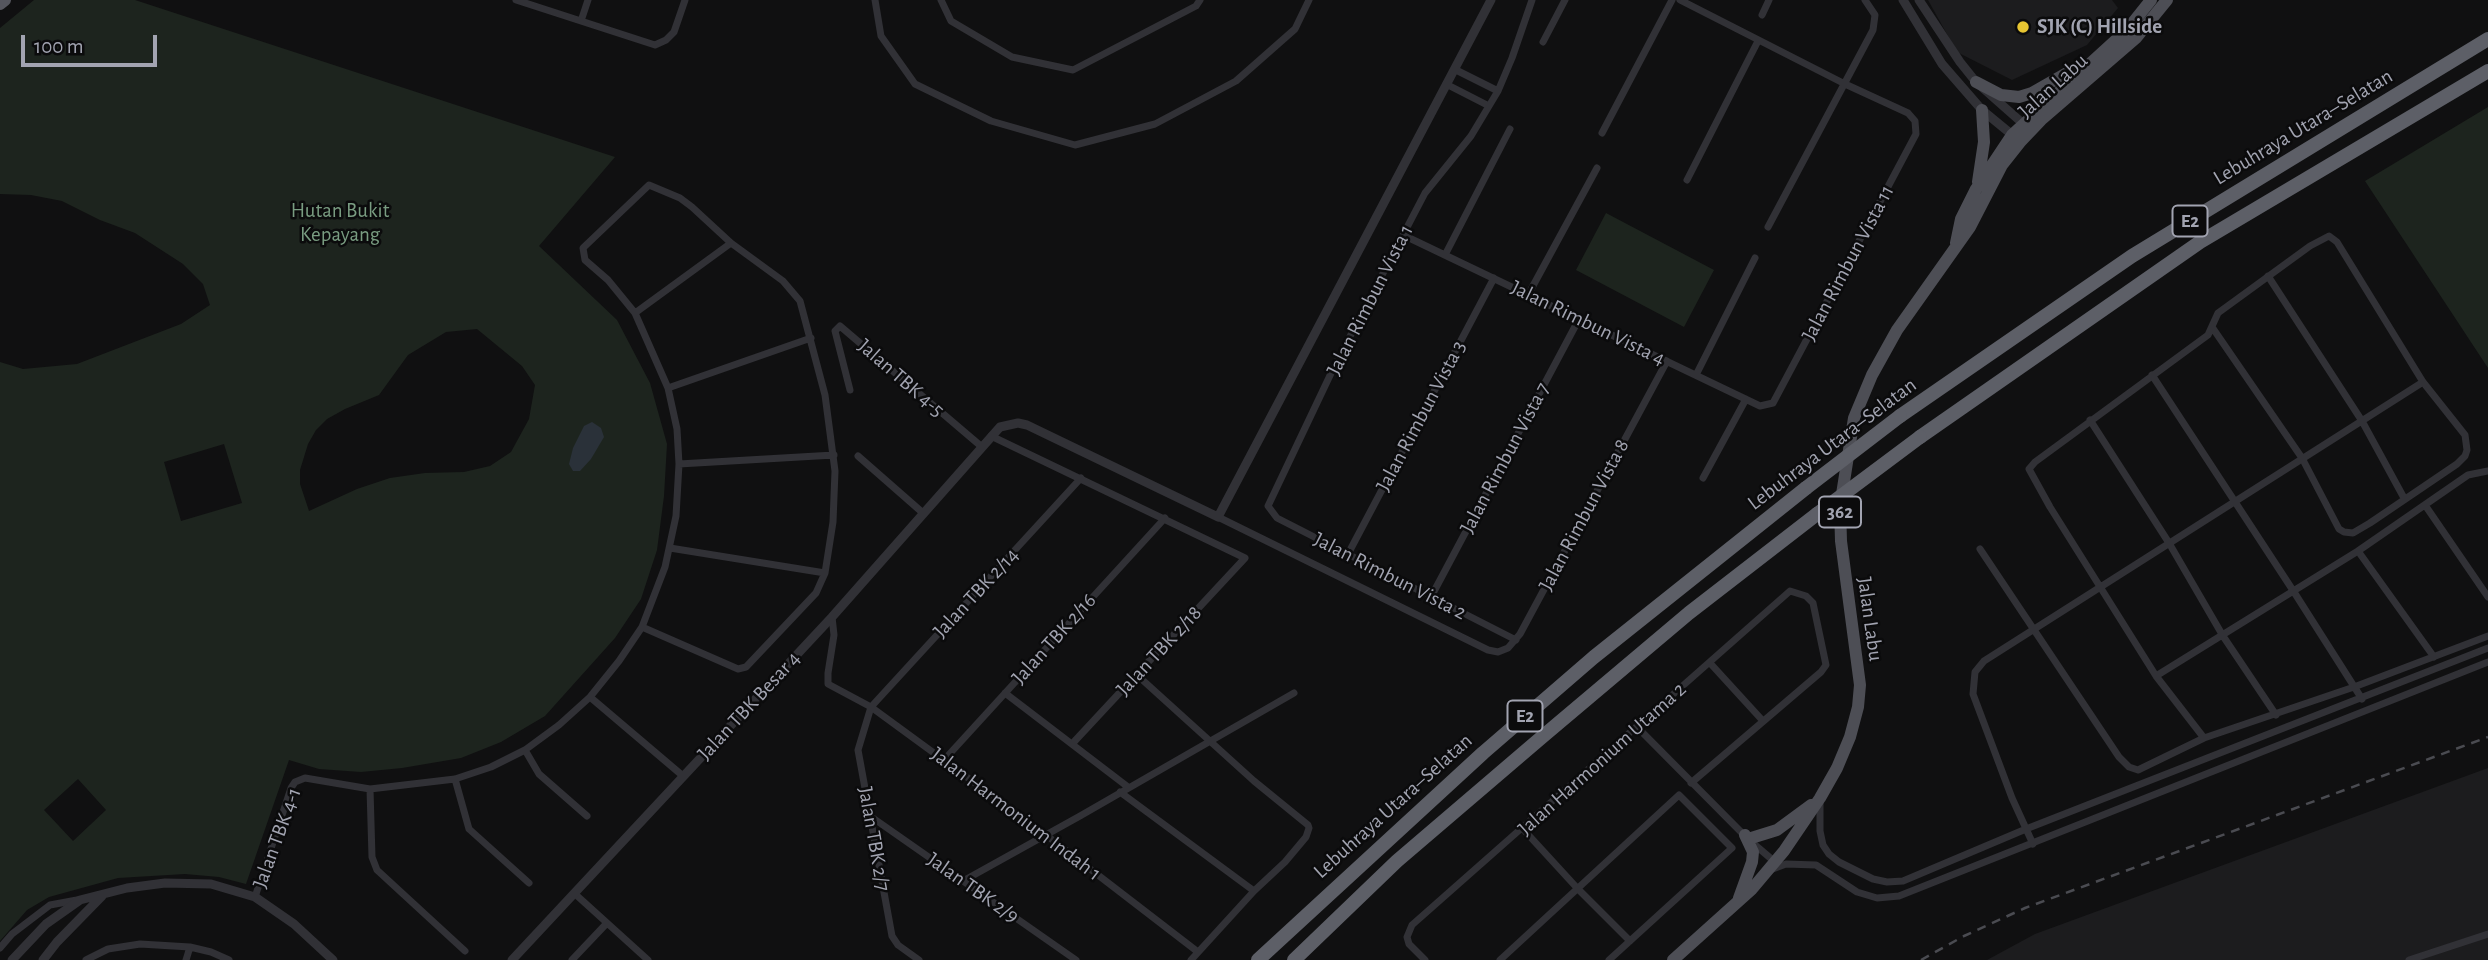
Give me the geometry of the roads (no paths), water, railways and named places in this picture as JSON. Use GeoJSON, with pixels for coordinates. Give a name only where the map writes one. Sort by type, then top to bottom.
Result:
{"type":"FeatureCollection","features":[{"type":"Feature","properties":{"kind":"highway"},"geometry":{"type":"LineString","coordinates":[[0,5],[5,0]]}},
{"type":"Feature","properties":{"kind":"highway","name":"Lebuhraya Utara–Selatan"},"geometry":{"type":"LineString","coordinates":[[1258,960],[1503,735],[1594,657],[1900,416],[2132,256],[2488,39]]}},
{"type":"Feature","properties":{"kind":"highway","name":"Lebuhraya Utara–Selatan"},"geometry":{"type":"LineString","coordinates":[[1294,960],[1397,861],[1689,613],[1920,437],[2200,242],[2488,71]]}},
{"type":"Feature","properties":{"kind":"main road","name":"Jalan Labu"},"geometry":{"type":"LineString","coordinates":[[1956,246],[1961,219],[1976,189],[2016,138],[2097,56],[2127,30],[2151,0]]}},
{"type":"Feature","properties":{"kind":"main road","name":"Jalan Labu"},"geometry":{"type":"LineString","coordinates":[[2027,127],[2136,38],[2167,0]]}},
{"type":"Feature","properties":{"kind":"main road"},"geometry":{"type":"LineString","coordinates":[[1976,82],[2001,94],[2019,97],[2032,93],[2097,56]]}},
{"type":"Feature","properties":{"kind":"main road"},"geometry":{"type":"LineString","coordinates":[[1976,189],[1984,142],[1982,110]]}},
{"type":"Feature","properties":{"kind":"main road","name":"Jalan Labu"},"geometry":{"type":"LineString","coordinates":[[1673,960],[1735,904],[1771,866],[1820,799],[1850,737],[1858,707],[1860,685],[1841,541],[1840,507],[1854,418],[1872,375],[1897,330],[1970,227],[2016,138]]}},
{"type":"Feature","properties":{"kind":"main road"},"geometry":{"type":"LineString","coordinates":[[1735,904],[1752,862],[1752,852],[1746,837],[1777,830],[1820,799]]}},
{"type":"Feature","properties":{"kind":"street"},"geometry":{"type":"LineString","coordinates":[[516,0],[654,45],[666,40],[674,32],[685,0]]}},
{"type":"Feature","properties":{"kind":"street"},"geometry":{"type":"LineString","coordinates":[[581,21],[588,0]]}},
{"type":"Feature","properties":{"kind":"street"},"geometry":{"type":"LineString","coordinates":[[876,0],[881,36],[915,84],[991,121],[1076,145],[1155,124],[1236,80],[1295,29],[1309,0]]}},
{"type":"Feature","properties":{"kind":"street"},"geometry":{"type":"LineString","coordinates":[[941,0],[951,21],[1012,57],[1073,71],[1196,6],[1200,0]]}},
{"type":"Feature","properties":{"kind":"street"},"geometry":{"type":"LineString","coordinates":[[1218,517],[1491,0]]}},
{"type":"Feature","properties":{"kind":"street","name":"Jalan Rimbun Vista 1"},"geometry":{"type":"LineString","coordinates":[[1268,506],[1334,368],[1425,194],[1471,136],[1498,91],[1532,0]]}},
{"type":"Feature","properties":{"kind":"street"},"geometry":{"type":"LineString","coordinates":[[1543,42],[1565,0]]}},
{"type":"Feature","properties":{"kind":"street"},"geometry":{"type":"LineString","coordinates":[[1602,133],[1672,0]]}},
{"type":"Feature","properties":{"kind":"street"},"geometry":{"type":"LineString","coordinates":[[1679,0],[1845,84]]}},
{"type":"Feature","properties":{"kind":"street"},"geometry":{"type":"LineString","coordinates":[[1762,15],[1769,0]]}},
{"type":"Feature","properties":{"kind":"street"},"geometry":{"type":"LineString","coordinates":[[1768,227],[1875,25],[1875,15],[1865,0]]}},
{"type":"Feature","properties":{"kind":"street"},"geometry":{"type":"LineString","coordinates":[[1903,0],[1942,64],[1982,110],[2016,138]]}},
{"type":"Feature","properties":{"kind":"street"},"geometry":{"type":"LineString","coordinates":[[1919,0],[1949,48],[1976,82],[2027,127]]}},
{"type":"Feature","properties":{"kind":"street"},"geometry":{"type":"LineString","coordinates":[[1687,180],[1758,41]]}},
{"type":"Feature","properties":{"kind":"street"},"geometry":{"type":"LineString","coordinates":[[1454,69],[1498,91]]}},
{"type":"Feature","properties":{"kind":"street"},"geometry":{"type":"LineString","coordinates":[[1446,84],[1489,106]]}},
{"type":"Feature","properties":{"kind":"street","name":"Jalan Rimbun Vista 11"},"geometry":{"type":"LineString","coordinates":[[1773,403],[1916,134],[1915,121],[1908,113],[1845,84]]}},
{"type":"Feature","properties":{"kind":"street"},"geometry":{"type":"LineString","coordinates":[[1445,255],[1510,129]]}},
{"type":"Feature","properties":{"kind":"street"},"geometry":{"type":"LineString","coordinates":[[1528,295],[1597,168]]}},
{"type":"Feature","properties":{"kind":"street"},"geometry":{"type":"LineString","coordinates":[[465,950],[412,904],[373,864],[370,789],[455,779],[491,767],[525,750],[559,725],[590,697],[642,627],[659,585],[677,516],[677,429],[668,388],[635,313],[608,280],[586,260],[583,248],[649,185],[680,198],[731,243],[783,281],[800,301],[825,394],[834,455],[834,522],[825,573],[816,593],[746,667],[738,669],[642,627]]}},
{"type":"Feature","properties":{"kind":"street","name":"Jalan Rimbun Vista 4"},"geometry":{"type":"LineString","coordinates":[[1403,235],[1760,406],[1773,403]]}},
{"type":"Feature","properties":{"kind":"street"},"geometry":{"type":"LineString","coordinates":[[2204,738],[2156,676],[2035,484],[2029,470],[2035,462],[2208,335],[2218,313],[2310,246],[2329,236],[2337,242],[2423,382],[2465,435],[2467,450],[2457,464],[2357,531],[2344,532],[2339,529],[2302,458],[2212,327]]}},
{"type":"Feature","properties":{"kind":"street"},"geometry":{"type":"LineString","coordinates":[[635,313],[731,243]]}},
{"type":"Feature","properties":{"kind":"street"},"geometry":{"type":"LineString","coordinates":[[1696,375],[1755,258]]}},
{"type":"Feature","properties":{"kind":"street"},"geometry":{"type":"LineString","coordinates":[[2269,276],[2361,421],[2404,498]]}},
{"type":"Feature","properties":{"kind":"street","name":"Jalan Rimbun Vista 3"},"geometry":{"type":"LineString","coordinates":[[1348,554],[1494,278]]}},
{"type":"Feature","properties":{"kind":"street","name":"Jalan Rimbun Vista 7"},"geometry":{"type":"LineString","coordinates":[[1431,597],[1579,319]]}},
{"type":"Feature","properties":{"kind":"street","name":"Jalan TBK 4-5"},"geometry":{"type":"LineString","coordinates":[[849,390],[835,331],[840,326],[982,447]]}},
{"type":"Feature","properties":{"kind":"street"},"geometry":{"type":"LineString","coordinates":[[668,388],[811,338]]}},
{"type":"Feature","properties":{"kind":"street","name":"Jalan Rimbun Vista 8"},"geometry":{"type":"LineString","coordinates":[[1516,640],[1667,361]]}},
{"type":"Feature","properties":{"kind":"street"},"geometry":{"type":"LineString","coordinates":[[2152,375],[2362,699]]}},
{"type":"Feature","properties":{"kind":"street"},"geometry":{"type":"LineString","coordinates":[[2033,844],[2012,798],[1973,694],[1975,672],[1984,660],[2423,382]]}},
{"type":"Feature","properties":{"kind":"street"},"geometry":{"type":"LineString","coordinates":[[1703,478],[1746,399]]}},
{"type":"Feature","properties":{"kind":"street"},"geometry":{"type":"LineString","coordinates":[[2090,420],[2169,543],[2223,636],[2276,715]]}},
{"type":"Feature","properties":{"kind":"street"},"geometry":{"type":"LineString","coordinates":[[1165,518],[991,436],[1000,427],[1018,423],[1027,425],[1488,650],[1498,652],[1508,648],[1516,640]]}},
{"type":"Feature","properties":{"kind":"street","name":"Jalan TBK Besar 4"},"geometry":{"type":"LineString","coordinates":[[512,960],[832,617],[991,436]]}},
{"type":"Feature","properties":{"kind":"street"},"geometry":{"type":"LineString","coordinates":[[679,464],[834,455]]}},
{"type":"Feature","properties":{"kind":"street"},"geometry":{"type":"LineString","coordinates":[[858,456],[923,513]]}},
{"type":"Feature","properties":{"kind":"street"},"geometry":{"type":"LineString","coordinates":[[2156,676],[2358,551],[2468,475],[2488,471]]}},
{"type":"Feature","properties":{"kind":"street","name":"Jalan TBK 2/14"},"geometry":{"type":"LineString","coordinates":[[871,707],[1081,478]]}},
{"type":"Feature","properties":{"kind":"street"},"geometry":{"type":"LineString","coordinates":[[2425,505],[2488,597]]}},
{"type":"Feature","properties":{"kind":"street","name":"Jalan Rimbun Vista 2"},"geometry":{"type":"LineString","coordinates":[[1268,506],[1277,519],[1516,640]]}},
{"type":"Feature","properties":{"kind":"street","name":"Jalan TBK 2/18"},"geometry":{"type":"LineString","coordinates":[[1072,744],[1245,558],[1165,518]]}},
{"type":"Feature","properties":{"kind":"street","name":"Jalan TBK 2/16"},"geometry":{"type":"LineString","coordinates":[[944,760],[1165,518]]}},
{"type":"Feature","properties":{"kind":"street"},"geometry":{"type":"LineString","coordinates":[[670,548],[825,573]]}},
{"type":"Feature","properties":{"kind":"street"},"geometry":{"type":"LineString","coordinates":[[1980,549],[2119,757],[2129,767],[2138,770],[2204,738],[2354,687],[2488,636]]}},
{"type":"Feature","properties":{"kind":"street"},"geometry":{"type":"LineString","coordinates":[[2358,551],[2434,657]]}},
{"type":"Feature","properties":{"kind":"street","name":"Jalan Harmonium Utama 2"},"geometry":{"type":"LineString","coordinates":[[1425,960],[1409,944],[1412,925],[1790,591],[1805,596],[1813,603],[1826,665],[1763,721]]}},
{"type":"Feature","properties":{"kind":"street","name":"Jalan Harmonium Indah 1"},"geometry":{"type":"LineString","coordinates":[[832,617],[834,635],[828,684],[871,707],[1046,835],[1198,952]]}},
{"type":"Feature","properties":{"kind":"street"},"geometry":{"type":"LineString","coordinates":[[1820,799],[1820,831],[1823,845],[1829,853],[1856,871],[1887,882],[1903,881],[2025,829],[2488,648]]}},
{"type":"Feature","properties":{"kind":"street"},"geometry":{"type":"LineString","coordinates":[[1637,727],[1746,837],[1771,866],[1816,865],[1857,892],[1877,898],[1899,896],[2488,662]]}},
{"type":"Feature","properties":{"kind":"street"},"geometry":{"type":"LineString","coordinates":[[1691,783],[1763,721],[1710,663]]}},
{"type":"Feature","properties":{"kind":"street"},"geometry":{"type":"LineString","coordinates":[[1136,675],[1254,781],[1308,825],[1306,837],[1285,862],[1254,891],[1191,960]]}},
{"type":"Feature","properties":{"kind":"street"},"geometry":{"type":"LineString","coordinates":[[963,881],[1294,692]]}},
{"type":"Feature","properties":{"kind":"street"},"geometry":{"type":"LineString","coordinates":[[1005,693],[1128,787]]}},
{"type":"Feature","properties":{"kind":"street"},"geometry":{"type":"LineString","coordinates":[[590,697],[683,776]]}},
{"type":"Feature","properties":{"kind":"street","name":"Jalan TBK 2/7"},"geometry":{"type":"LineString","coordinates":[[871,707],[858,750],[892,936],[898,945],[919,960]]}},
{"type":"Feature","properties":{"kind":"street"},"geometry":{"type":"LineString","coordinates":[[525,750],[539,774],[587,816]]}},
{"type":"Feature","properties":{"kind":"street","name":"Jalan TBK 4-1"},"geometry":{"type":"LineString","coordinates":[[255,897],[291,788],[299,779],[370,789]]}},
{"type":"Feature","properties":{"kind":"street"},"geometry":{"type":"LineString","coordinates":[[455,779],[469,829],[529,883]]}},
{"type":"Feature","properties":{"kind":"street"},"geometry":{"type":"LineString","coordinates":[[1121,792],[1254,891]]}},
{"type":"Feature","properties":{"kind":"street"},"geometry":{"type":"LineString","coordinates":[[1500,960],[1679,795],[1732,848],[1609,960]]}},
{"type":"Feature","properties":{"kind":"street","name":"Jalan TBK 2/9"},"geometry":{"type":"LineString","coordinates":[[870,816],[1076,960]]}},
{"type":"Feature","properties":{"kind":"street"},"geometry":{"type":"LineString","coordinates":[[1523,829],[1630,941]]}},
{"type":"Feature","properties":{"kind":"street"},"geometry":{"type":"LineString","coordinates":[[0,948],[12,934],[50,905],[127,888],[165,883],[197,883],[211,884],[255,897],[294,924],[333,960]]}},
{"type":"Feature","properties":{"kind":"street"},"geometry":{"type":"LineString","coordinates":[[574,893],[648,960]]}},
{"type":"Feature","properties":{"kind":"street"},"geometry":{"type":"LineString","coordinates":[[43,960],[57,942],[104,895]]}},
{"type":"Feature","properties":{"kind":"street"},"geometry":{"type":"LineString","coordinates":[[12,960],[46,924],[80,900]]}},
{"type":"Feature","properties":{"kind":"street"},"geometry":{"type":"LineString","coordinates":[[572,960],[607,923]]}},
{"type":"Feature","properties":{"kind":"street"},"geometry":{"type":"LineString","coordinates":[[2409,960],[2488,934]]}},
{"type":"Feature","properties":{"kind":"street"},"geometry":{"type":"LineString","coordinates":[[86,960],[108,949],[139,944],[190,947],[229,960]]}},
{"type":"Feature","properties":{"kind":"street"},"geometry":{"type":"LineString","coordinates":[[186,960],[190,947]]}},
{"type":"Feature","properties":{"kind":"railway"},"geometry":{"type":"LineString","coordinates":[[1921,960],[1964,936],[2025,908],[2488,737]]}},
{"type":"Feature","properties":{"kind":"place","name":"SJK (C) Hillside"},"geometry":{"type":"Point","coordinates":[2023,27]}},
{"type":"Feature","properties":{"kind":"park label","name":"Hutan Bukit Kepayang"},"geometry":{"type":"Point","coordinates":[340,223]}}]}
